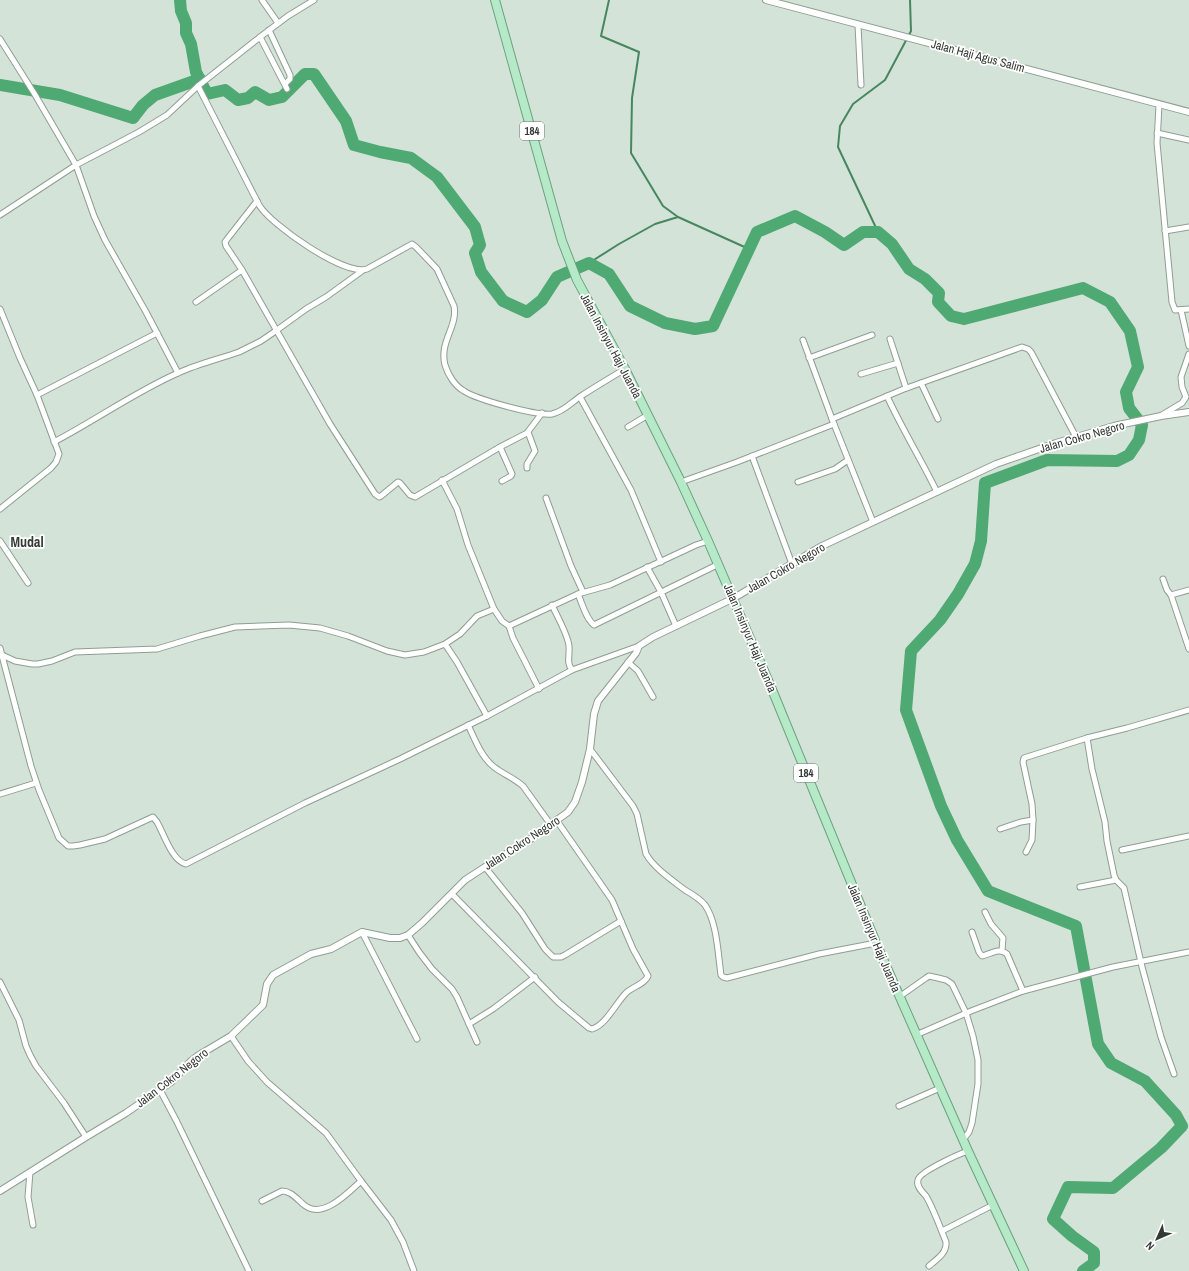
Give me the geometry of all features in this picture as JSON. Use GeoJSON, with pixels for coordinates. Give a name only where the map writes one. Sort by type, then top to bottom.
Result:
{"type":"FeatureCollection","features":[{"type":"Feature","properties":{"kind":"main road","name":"Jalan Insinyur Haji Juanda"},"geometry":{"type":"LineString","coordinates":[[496,0],[562,241],[577,280],[648,415],[681,482],[734,598],[899,997],[1024,1271]]}},
{"type":"Feature","properties":{"kind":"street"},"geometry":{"type":"LineString","coordinates":[[262,0],[278,23]]}},
{"type":"Feature","properties":{"kind":"street"},"geometry":{"type":"LineString","coordinates":[[0,215],[76,165],[167,115],[206,80],[260,37],[278,23],[314,0]]}},
{"type":"Feature","properties":{"kind":"street","name":"Jalan Haji Agus Salim"},"geometry":{"type":"LineString","coordinates":[[766,0],[1189,112]]}},
{"type":"Feature","properties":{"kind":"street"},"geometry":{"type":"LineString","coordinates":[[858,25],[861,85]]}},
{"type":"Feature","properties":{"kind":"street"},"geometry":{"type":"LineString","coordinates":[[260,37],[286,86],[290,79],[290,75],[269,30]]}},
{"type":"Feature","properties":{"kind":"street"},"geometry":{"type":"LineString","coordinates":[[0,39],[34,93],[76,165],[104,240],[178,372]]}},
{"type":"Feature","properties":{"kind":"street"},"geometry":{"type":"LineString","coordinates":[[199,86],[257,201],[268,217],[309,247],[332,261],[362,271]]}},
{"type":"Feature","properties":{"kind":"street"},"geometry":{"type":"LineString","coordinates":[[1159,104],[1157,134],[1172,302],[1175,310],[1189,308]]}},
{"type":"Feature","properties":{"kind":"street"},"geometry":{"type":"LineString","coordinates":[[1157,134],[1189,140]]}},
{"type":"Feature","properties":{"kind":"street"},"geometry":{"type":"LineString","coordinates":[[257,201],[228,238],[225,243],[227,249],[242,270],[330,424],[376,496],[381,496],[398,482],[410,495],[414,497],[528,432],[542,413]]}},
{"type":"Feature","properties":{"kind":"street"},"geometry":{"type":"LineString","coordinates":[[1165,231],[1189,227]]}},
{"type":"Feature","properties":{"kind":"street"},"geometry":{"type":"LineString","coordinates":[[54,442],[106,411],[178,372],[239,352],[261,341],[362,271],[412,244],[416,246],[437,268],[454,306],[454,317],[444,347],[445,366],[452,380],[464,391],[472,395],[515,408],[552,414],[625,370]]}},
{"type":"Feature","properties":{"kind":"street"},"geometry":{"type":"LineString","coordinates":[[196,302],[242,270]]}},
{"type":"Feature","properties":{"kind":"street"},"geometry":{"type":"LineString","coordinates":[[0,309],[37,395],[54,442],[60,454],[56,462],[0,509]]}},
{"type":"Feature","properties":{"kind":"street"},"geometry":{"type":"LineString","coordinates":[[1181,310],[1189,346]]}},
{"type":"Feature","properties":{"kind":"street"},"geometry":{"type":"LineString","coordinates":[[37,395],[157,333]]}},
{"type":"Feature","properties":{"kind":"street"},"geometry":{"type":"LineString","coordinates":[[809,358],[872,335]]}},
{"type":"Feature","properties":{"kind":"street"},"geometry":{"type":"LineString","coordinates":[[890,339],[906,388]]}},
{"type":"Feature","properties":{"kind":"street"},"geometry":{"type":"LineString","coordinates":[[803,340],[873,522]]}},
{"type":"Feature","properties":{"kind":"street"},"geometry":{"type":"LineString","coordinates":[[681,482],[752,456],[906,388],[1022,347],[1025,347],[1031,352],[1076,436]]}},
{"type":"Feature","properties":{"kind":"street"},"geometry":{"type":"LineString","coordinates":[[1161,416],[1182,403],[1186,397],[1182,387],[1181,377],[1189,354]]}},
{"type":"Feature","properties":{"kind":"street"},"geometry":{"type":"LineString","coordinates":[[861,374],[898,363]]}},
{"type":"Feature","properties":{"kind":"street"},"geometry":{"type":"LineString","coordinates":[[921,383],[938,419]]}},
{"type":"Feature","properties":{"kind":"street"},"geometry":{"type":"LineString","coordinates":[[887,396],[898,421],[922,461],[937,492]]}},
{"type":"Feature","properties":{"kind":"street"},"geometry":{"type":"LineString","coordinates":[[580,397],[631,490],[661,562]]}},
{"type":"Feature","properties":{"kind":"street","name":"Jalan Cokro Negoro"},"geometry":{"type":"LineString","coordinates":[[408,935],[465,880],[532,838],[568,812],[575,802],[582,782],[590,750],[594,714],[598,701],[636,653],[639,646],[734,598],[822,546],[996,464],[1076,436],[1149,418],[1189,412]]}},
{"type":"Feature","properties":{"kind":"street"},"geometry":{"type":"LineString","coordinates":[[628,427],[648,415]]}},
{"type":"Feature","properties":{"kind":"street"},"geometry":{"type":"LineString","coordinates":[[527,468],[527,464],[535,451],[528,432]]}},
{"type":"Feature","properties":{"kind":"street"},"geometry":{"type":"LineString","coordinates":[[500,447],[512,474],[502,481]]}},
{"type":"Feature","properties":{"kind":"street"},"geometry":{"type":"LineString","coordinates":[[752,456],[792,564]]}},
{"type":"Feature","properties":{"kind":"street"},"geometry":{"type":"LineString","coordinates":[[798,482],[835,469],[848,460]]}},
{"type":"Feature","properties":{"kind":"street"},"geometry":{"type":"LineString","coordinates":[[442,480],[458,509],[470,550],[494,609],[502,621],[508,626],[539,689]]}},
{"type":"Feature","properties":{"kind":"street"},"geometry":{"type":"LineString","coordinates":[[546,498],[581,593],[587,615],[591,623],[594,625],[718,564]]}},
{"type":"Feature","properties":{"kind":"street"},"geometry":{"type":"LineString","coordinates":[[0,541],[28,582]]}},
{"type":"Feature","properties":{"kind":"street"},"geometry":{"type":"LineString","coordinates":[[508,626],[581,593],[610,585],[696,545],[708,541]]}},
{"type":"Feature","properties":{"kind":"street"},"geometry":{"type":"LineString","coordinates":[[647,567],[661,592],[676,626]]}},
{"type":"Feature","properties":{"kind":"street"},"geometry":{"type":"LineString","coordinates":[[1163,579],[1167,590],[1171,595],[1189,649]]}},
{"type":"Feature","properties":{"kind":"street"},"geometry":{"type":"LineString","coordinates":[[1171,595],[1189,590]]}},
{"type":"Feature","properties":{"kind":"street"},"geometry":{"type":"LineString","coordinates":[[552,605],[569,645],[568,661],[572,670]]}},
{"type":"Feature","properties":{"kind":"street"},"geometry":{"type":"LineString","coordinates":[[1,651],[15,661],[38,664],[52,661],[75,652],[157,649],[235,627],[289,625],[320,628],[348,636],[387,651],[405,655],[424,652],[446,644],[460,634],[477,616],[494,609]]}},
{"type":"Feature","properties":{"kind":"street"},"geometry":{"type":"LineString","coordinates":[[446,644],[458,662],[487,716]]}},
{"type":"Feature","properties":{"kind":"street"},"geometry":{"type":"LineString","coordinates":[[1,651],[36,783],[57,835],[63,843],[68,846],[73,846],[105,839],[152,818],[157,822],[175,856],[182,863],[186,864],[305,803],[400,759],[487,716],[572,670],[639,646]]}},
{"type":"Feature","properties":{"kind":"street"},"geometry":{"type":"LineString","coordinates":[[628,662],[640,674],[653,697]]}},
{"type":"Feature","properties":{"kind":"street"},"geometry":{"type":"LineString","coordinates":[[1026,852],[1032,840],[1033,820],[1032,804],[1023,762],[1024,758],[1086,738],[1189,710]]}},
{"type":"Feature","properties":{"kind":"street"},"geometry":{"type":"LineString","coordinates":[[468,725],[482,753],[488,761],[523,786],[551,825]]}},
{"type":"Feature","properties":{"kind":"street"},"geometry":{"type":"LineString","coordinates":[[1086,738],[1105,822],[1107,841],[1116,880],[1124,888],[1161,1037],[1174,1074]]}},
{"type":"Feature","properties":{"kind":"street"},"geometry":{"type":"LineString","coordinates":[[590,750],[633,806],[637,814],[645,851],[650,859],[672,880],[695,896],[705,906],[714,931],[721,975],[723,978],[819,954],[876,943]]}},
{"type":"Feature","properties":{"kind":"street"},"geometry":{"type":"LineString","coordinates":[[0,794],[36,783]]}},
{"type":"Feature","properties":{"kind":"street"},"geometry":{"type":"LineString","coordinates":[[1000,829],[1021,822],[1033,820]]}},
{"type":"Feature","properties":{"kind":"street"},"geometry":{"type":"LineString","coordinates":[[452,894],[558,1002],[586,1026],[592,1029],[599,1026],[626,993],[633,987],[645,981],[647,977],[608,893],[557,821]]}},
{"type":"Feature","properties":{"kind":"street"},"geometry":{"type":"LineString","coordinates":[[1122,850],[1189,836]]}},
{"type":"Feature","properties":{"kind":"street"},"geometry":{"type":"LineString","coordinates":[[485,867],[522,913],[545,949],[553,957],[561,957],[565,955],[621,921]]}},
{"type":"Feature","properties":{"kind":"street"},"geometry":{"type":"LineString","coordinates":[[1080,887],[1116,880]]}},
{"type":"Feature","properties":{"kind":"street"},"geometry":{"type":"LineString","coordinates":[[985,912],[990,924],[1003,938],[1002,950],[1009,957],[1024,992]]}},
{"type":"Feature","properties":{"kind":"street"},"geometry":{"type":"LineString","coordinates":[[362,932],[390,938],[400,938],[408,935],[432,969],[452,989],[477,1042]]}},
{"type":"Feature","properties":{"kind":"street"},"geometry":{"type":"LineString","coordinates":[[362,932],[417,1039]]}},
{"type":"Feature","properties":{"kind":"street","name":"Jalan Cokro Negoro"},"geometry":{"type":"LineString","coordinates":[[0,1191],[86,1137],[126,1114],[177,1077],[199,1054],[231,1036],[263,1006],[267,984],[273,975],[311,954],[331,949],[362,932]]}},
{"type":"Feature","properties":{"kind":"street"},"geometry":{"type":"LineString","coordinates":[[972,932],[979,952],[982,956],[1002,950]]}},
{"type":"Feature","properties":{"kind":"street"},"geometry":{"type":"LineString","coordinates":[[916,1035],[966,1013],[1024,992],[1094,972],[1189,952]]}},
{"type":"Feature","properties":{"kind":"street"},"geometry":{"type":"LineString","coordinates":[[469,1024],[493,1009],[534,977]]}},
{"type":"Feature","properties":{"kind":"street"},"geometry":{"type":"LineString","coordinates":[[899,997],[926,978],[931,977],[946,980],[952,984],[966,1013],[978,1060],[978,1084],[972,1123],[969,1132],[963,1140]]}},
{"type":"Feature","properties":{"kind":"street"},"geometry":{"type":"LineString","coordinates":[[0,982],[19,1020],[26,1046],[36,1066],[64,1103],[86,1137]]}},
{"type":"Feature","properties":{"kind":"street"},"geometry":{"type":"LineString","coordinates":[[231,1036],[248,1061],[267,1082],[326,1133],[391,1220],[414,1271]]}},
{"type":"Feature","properties":{"kind":"street"},"geometry":{"type":"LineString","coordinates":[[899,1106],[940,1088]]}},
{"type":"Feature","properties":{"kind":"street"},"geometry":{"type":"LineString","coordinates":[[160,1090],[249,1271]]}},
{"type":"Feature","properties":{"kind":"street"},"geometry":{"type":"LineString","coordinates":[[929,1266],[944,1253],[946,1249],[946,1242],[927,1199],[918,1185],[918,1180],[921,1175],[950,1158],[968,1151]]}},
{"type":"Feature","properties":{"kind":"street"},"geometry":{"type":"LineString","coordinates":[[30,1172],[28,1197],[33,1225]]}},
{"type":"Feature","properties":{"kind":"street"},"geometry":{"type":"LineString","coordinates":[[262,1200],[282,1191],[286,1191],[294,1196],[304,1206],[320,1210],[340,1200],[361,1181]]}},
{"type":"Feature","properties":{"kind":"street"},"geometry":{"type":"LineString","coordinates":[[942,1231],[993,1205]]}},
{"type":"Feature","properties":{"kind":"waterway"},"geometry":{"type":"LineString","coordinates":[[180,0],[181,11],[186,23],[186,33],[191,44],[196,72],[207,94],[225,90],[238,100],[248,98],[255,92],[269,100],[282,97],[305,74],[314,74],[346,121],[354,145],[411,158],[437,177],[475,227],[480,245],[475,253],[481,272],[503,301],[527,312],[542,300],[557,277],[589,263],[609,274],[630,306],[665,323],[695,329],[713,326],[757,232],[795,216],[825,232],[844,245],[863,232],[878,232],[892,244],[909,269],[925,279],[939,293],[938,302],[951,316],[964,319],[1083,288],[1110,302],[1130,331],[1138,367],[1126,392],[1129,408],[1142,425],[1139,440],[1129,455],[1117,461],[1047,460],[985,483],[981,541],[975,564],[958,594],[940,620],[911,651],[906,710],[941,806],[957,840],[988,891],[1076,926],[1098,1044],[1111,1063],[1145,1081],[1176,1115],[1182,1126],[1161,1148],[1113,1188],[1068,1187],[1053,1219],[1072,1236],[1094,1252],[1094,1263],[1083,1271]]}},
{"type":"Feature","properties":{"kind":"waterway"},"geometry":{"type":"LineString","coordinates":[[609,0],[601,36],[639,52],[632,98],[631,153],[663,206],[678,217],[749,249]]}},
{"type":"Feature","properties":{"kind":"waterway"},"geometry":{"type":"LineString","coordinates":[[878,232],[838,147],[840,126],[853,104],[885,80],[911,31],[910,0]]}},
{"type":"Feature","properties":{"kind":"waterway"},"geometry":{"type":"LineString","coordinates":[[0,85],[60,95],[133,118],[143,105],[155,95],[200,79]]}},
{"type":"Feature","properties":{"kind":"waterway"},"geometry":{"type":"LineString","coordinates":[[589,263],[655,224],[678,217]]}},
{"type":"Feature","properties":{"kind":"district","name":"Mudal"},"geometry":{"type":"Point","coordinates":[27,542]}}]}
